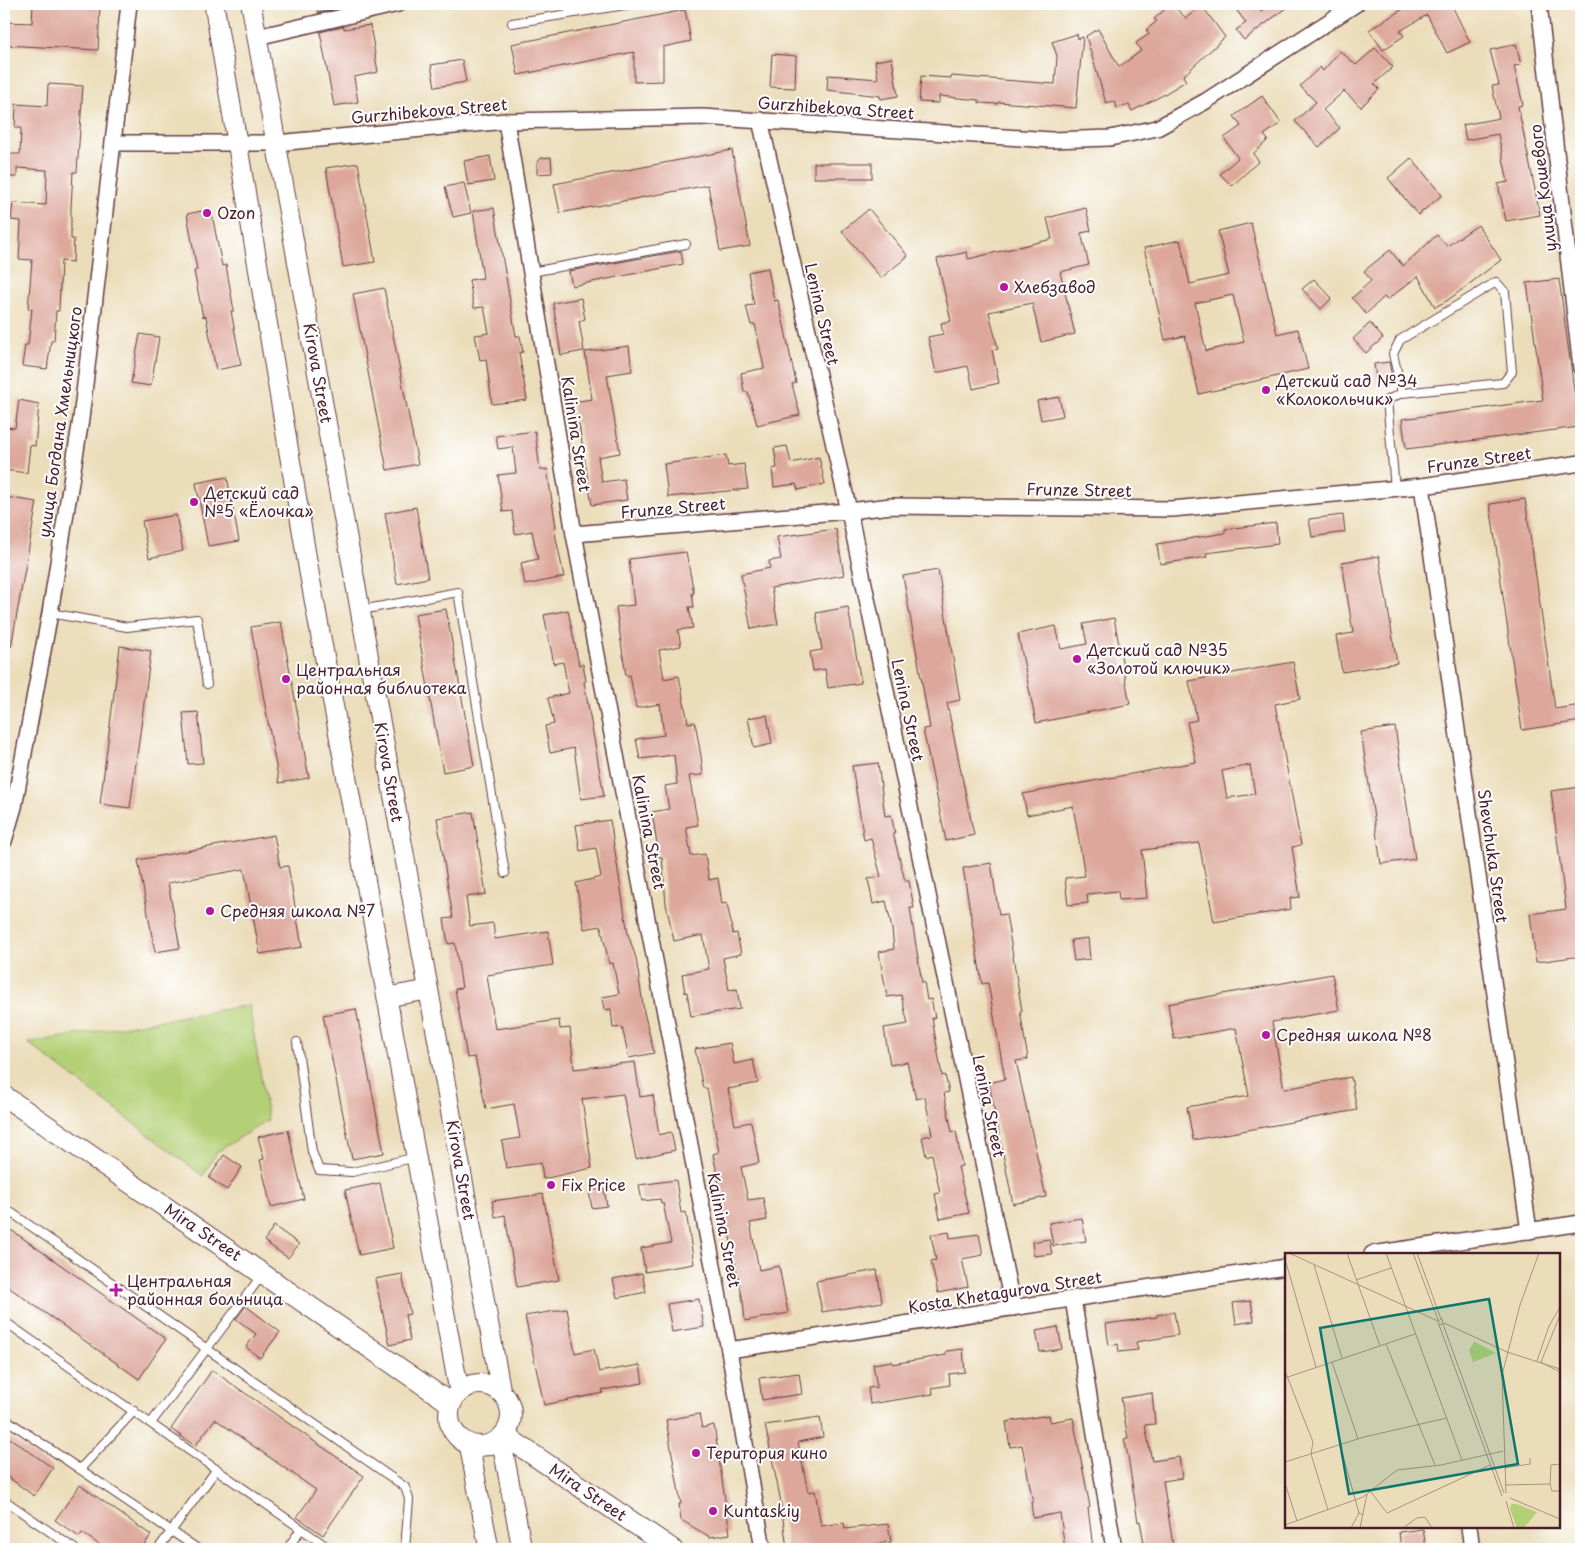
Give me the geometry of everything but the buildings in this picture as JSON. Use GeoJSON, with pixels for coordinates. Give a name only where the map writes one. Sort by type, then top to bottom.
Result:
{"type":"FeatureCollection","features":[{"type":"Feature","properties":{"kind":"main road","name":"Mira Street"},"geometry":{"type":"LineString","coordinates":[[4,1096],[263,1273],[455,1397]]}},
{"type":"Feature","properties":{"kind":"main road"},"geometry":{"type":"LineString","coordinates":[[501,1392],[492,1386],[480,1383],[469,1385],[455,1397],[448,1416],[451,1428],[458,1438],[469,1444],[480,1446],[491,1444],[503,1437]]}},
{"type":"Feature","properties":{"kind":"main road","name":"Kirova Street"},"geometry":{"type":"LineString","coordinates":[[501,1392],[508,1401],[511,1413],[510,1425],[503,1437]]}},
{"type":"Feature","properties":{"kind":"main road","name":"Mira Street"},"geometry":{"type":"LineString","coordinates":[[503,1437],[672,1549]]}},
{"type":"Feature","properties":{"kind":"street","name":"улица Богдана Хмельницкого"},"geometry":{"type":"LineString","coordinates":[[4,841],[9,806],[50,613],[81,419],[129,4]]}},
{"type":"Feature","properties":{"kind":"street"},"geometry":{"type":"LineString","coordinates":[[214,4],[309,572],[417,1157],[455,1397]]}},
{"type":"Feature","properties":{"kind":"street","name":"Kirova Street"},"geometry":{"type":"LineString","coordinates":[[251,4],[501,1392]]}},
{"type":"Feature","properties":{"kind":"street"},"geometry":{"type":"LineString","coordinates":[[257,37],[398,4]]}},
{"type":"Feature","properties":{"kind":"street","name":"Gurzhibekova Street"},"geometry":{"type":"LineString","coordinates":[[113,143],[237,145],[277,143],[506,121],[703,117],[1051,140],[1110,138],[1157,128],[1206,101],[1356,4]]}},
{"type":"Feature","properties":{"kind":"street","name":"улица Кошевого"},"geometry":{"type":"LineString","coordinates":[[1539,4],[1581,368]]}},
{"type":"Feature","properties":{"kind":"street","name":"Lenina Street"},"geometry":{"type":"LineString","coordinates":[[760,120],[849,511],[1013,1308]]}},
{"type":"Feature","properties":{"kind":"street","name":"Kalinina Street"},"geometry":{"type":"LineString","coordinates":[[506,121],[574,534],[729,1350],[763,1549]]}},
{"type":"Feature","properties":{"kind":"street","name":"Frunze Street"},"geometry":{"type":"LineString","coordinates":[[574,534],[891,506],[1172,509],[1422,486],[1581,463]]}},
{"type":"Feature","properties":{"kind":"street","name":"Shevchuka Street"},"geometry":{"type":"LineString","coordinates":[[1422,486],[1529,1231]]}},
{"type":"Feature","properties":{"kind":"street"},"geometry":{"type":"LineString","coordinates":[[387,997],[428,990]]}},
{"type":"Feature","properties":{"kind":"street"},"geometry":{"type":"LineString","coordinates":[[1387,1253],[1432,1250],[1581,1222]]}},
{"type":"Feature","properties":{"kind":"street","name":"Kosta Khetagurova Street"},"geometry":{"type":"LineString","coordinates":[[729,1350],[1285,1267]]}},
{"type":"Feature","properties":{"kind":"street"},"geometry":{"type":"LineString","coordinates":[[1073,1299],[1114,1549]]}},
{"type":"Feature","properties":{"kind":"street","name":"Kirova Street"},"geometry":{"type":"LineString","coordinates":[[503,1437],[522,1549]]}},
{"type":"Feature","properties":{"kind":"street"},"geometry":{"type":"LineString","coordinates":[[469,1444],[489,1549]]}},
{"type":"Feature","properties":{"kind":"street"},"geometry":{"type":"LineString","coordinates":[[1469,1528],[1472,1549]]}},
{"type":"Feature","properties":{"kind":"lane"},"geometry":{"type":"LineString","coordinates":[[512,23],[631,4]]}},
{"type":"Feature","properties":{"kind":"lane"},"geometry":{"type":"LineString","coordinates":[[531,272],[686,244]]}},
{"type":"Feature","properties":{"kind":"lane"},"geometry":{"type":"LineString","coordinates":[[1395,489],[1387,400],[1402,393],[1503,383],[1512,372],[1505,292],[1496,282],[1400,340],[1393,354],[1402,393]]}},
{"type":"Feature","properties":{"kind":"lane"},"geometry":{"type":"LineString","coordinates":[[360,610],[458,592],[505,873]]}},
{"type":"Feature","properties":{"kind":"lane"},"geometry":{"type":"LineString","coordinates":[[50,613],[127,627],[197,619],[208,684]]}},
{"type":"Feature","properties":{"kind":"lane"},"geometry":{"type":"LineString","coordinates":[[297,1042],[312,1152],[319,1170],[352,1172],[417,1157]]}},
{"type":"Feature","properties":{"kind":"lane"},"geometry":{"type":"LineString","coordinates":[[12,1213],[405,1487],[409,1499],[405,1549]]}},
{"type":"Feature","properties":{"kind":"lane"},"geometry":{"type":"LineString","coordinates":[[151,1423],[263,1273]]}},
{"type":"Feature","properties":{"kind":"lane"},"geometry":{"type":"LineString","coordinates":[[4,1321],[330,1549]]}},
{"type":"Feature","properties":{"kind":"lane"},"geometry":{"type":"LineString","coordinates":[[80,1469],[134,1412]]}},
{"type":"Feature","properties":{"kind":"lane"},"geometry":{"type":"LineString","coordinates":[[4,1418],[198,1549]]}},
{"type":"Feature","properties":{"kind":"lane"},"geometry":{"type":"LineString","coordinates":[[158,1549],[217,1469]]}},
{"type":"Feature","properties":{"kind":"lane"},"geometry":{"type":"LineString","coordinates":[[6,1505],[75,1549]]}},
{"type":"Feature","properties":{"kind":"lane"},"geometry":{"type":"LineString","coordinates":[[287,1549],[301,1528]]}},
{"type":"Feature","properties":{"kind":"green space"},"geometry":{"type":"Polygon","coordinates":[[[249,1005],[268,1120],[217,1152],[203,1176],[28,1043],[249,1005]]]}},
{"type":"Feature","properties":{"kind":"place","name":"Ozon"},"geometry":{"type":"Point","coordinates":[207,213]}},
{"type":"Feature","properties":{"kind":"place","name":"Хлебзавод"},"geometry":{"type":"Point","coordinates":[1004,287]}},
{"type":"Feature","properties":{"kind":"place","name":"Детский сад №34 «Колокольчик»"},"geometry":{"type":"Point","coordinates":[1266,390]}},
{"type":"Feature","properties":{"kind":"place","name":"Детский сад №5 «Ёлочка»"},"geometry":{"type":"Point","coordinates":[194,502]}},
{"type":"Feature","properties":{"kind":"place","name":"Детский сад №35 «Золотой ключик»"},"geometry":{"type":"Point","coordinates":[1077,659]}},
{"type":"Feature","properties":{"kind":"place","name":"Центральная районная библиотека"},"geometry":{"type":"Point","coordinates":[286,679]}},
{"type":"Feature","properties":{"kind":"place","name":"Средняя школа №7"},"geometry":{"type":"Point","coordinates":[210,911]}},
{"type":"Feature","properties":{"kind":"place","name":"Средняя школа №8"},"geometry":{"type":"Point","coordinates":[1266,1035]}},
{"type":"Feature","properties":{"kind":"place","name":"Fix Price"},"geometry":{"type":"Point","coordinates":[551,1185]}},
{"type":"Feature","properties":{"kind":"place","name":"Центральная районная больница"},"geometry":{"type":"Point","coordinates":[116,1290]}},
{"type":"Feature","properties":{"kind":"place","name":"Територия кино"},"geometry":{"type":"Point","coordinates":[696,1453]}},
{"type":"Feature","properties":{"kind":"place","name":"Kuntaskiy"},"geometry":{"type":"Point","coordinates":[713,1511]}}]}
